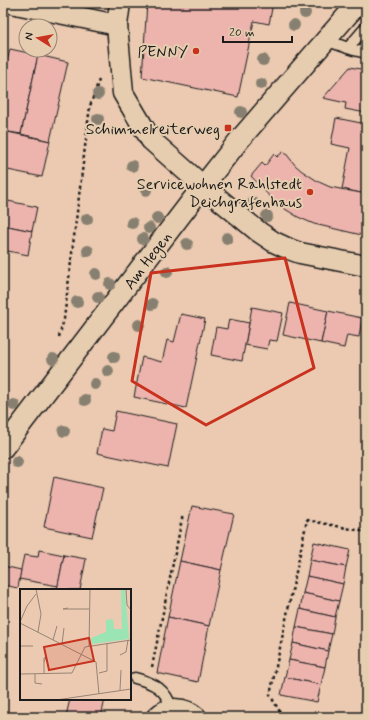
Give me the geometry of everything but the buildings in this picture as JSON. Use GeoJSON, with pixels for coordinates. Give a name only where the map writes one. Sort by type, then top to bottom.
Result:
{"type":"FeatureCollection","features":[{"type":"Feature","properties":{"kind":"street"},"geometry":{"type":"LineString","coordinates":[[11,3],[117,25]]}},
{"type":"Feature","properties":{"kind":"street"},"geometry":{"type":"LineString","coordinates":[[120,3],[117,25],[122,93],[152,140],[259,232],[274,242],[300,253],[366,266]]}},
{"type":"Feature","properties":{"kind":"street","name":"Am Hegen"},"geometry":{"type":"LineString","coordinates":[[4,443],[240,139],[358,3]]}},
{"type":"Feature","properties":{"kind":"street"},"geometry":{"type":"LineString","coordinates":[[164,713],[186,711],[196,717]]}},
{"type":"Feature","properties":{"kind":"lane"},"geometry":{"type":"LineString","coordinates":[[348,48],[366,27]]}},
{"type":"Feature","properties":{"kind":"lane"},"geometry":{"type":"LineString","coordinates":[[325,40],[366,53]]}},
{"type":"Feature","properties":{"kind":"lane"},"geometry":{"type":"LineString","coordinates":[[135,678],[156,686],[165,694],[168,698],[164,713]]}},
{"type":"Feature","properties":{"kind":"path"},"geometry":{"type":"LineString","coordinates":[[57,342],[64,319],[90,106],[100,77]]}},
{"type":"Feature","properties":{"kind":"path"},"geometry":{"type":"LineString","coordinates":[[151,671],[183,514]]}},
{"type":"Feature","properties":{"kind":"path"},"geometry":{"type":"LineString","coordinates":[[283,717],[270,695],[307,520],[366,532]]}},
{"type":"Feature","properties":{"kind":"highlighted area"},"geometry":{"type":"Polygon","coordinates":[[[285,258],[314,368],[206,425],[132,381],[151,273],[285,258]]]}},
{"type":"Feature","properties":{"kind":"place","name":"PENNY"},"geometry":{"type":"Point","coordinates":[196,51]}},
{"type":"Feature","properties":{"kind":"place","name":"Schimmelreiterweg"},"geometry":{"type":"Point","coordinates":[228,128]}},
{"type":"Feature","properties":{"kind":"place","name":"Servicewohnen Rahlstedt Deichgrafenhaus"},"geometry":{"type":"Point","coordinates":[310,192]}}]}
